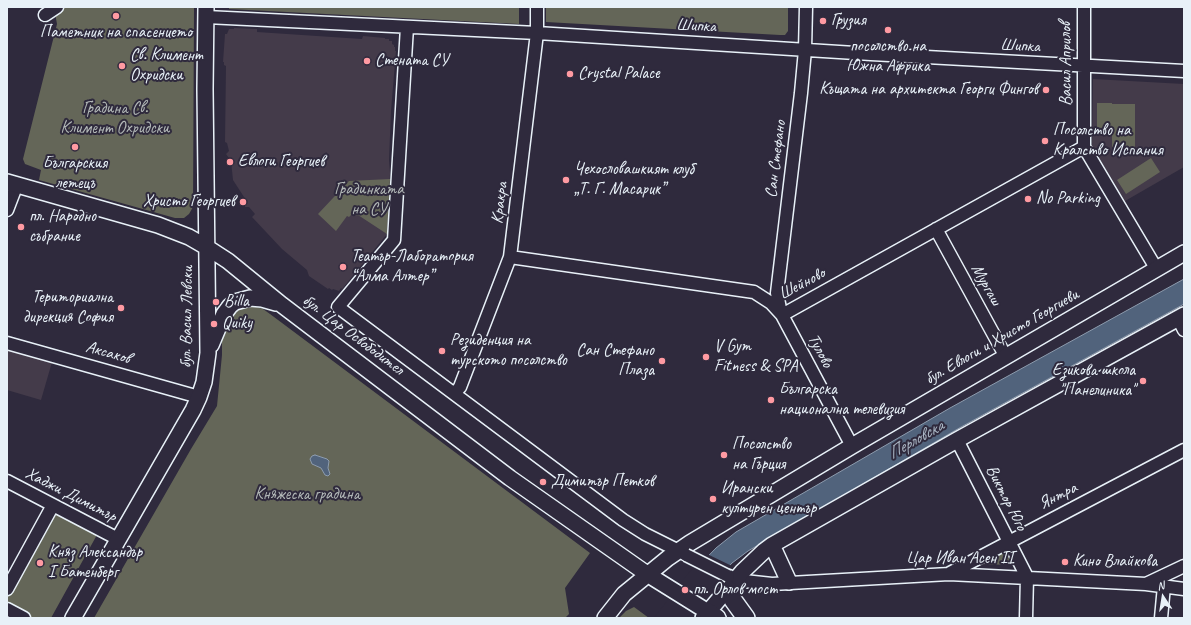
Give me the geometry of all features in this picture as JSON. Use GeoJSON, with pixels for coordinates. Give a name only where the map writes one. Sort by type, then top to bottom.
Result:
{"type":"FeatureCollection","features":[{"type":"Feature","properties":{"kind":"highway"},"geometry":{"type":"LineString","coordinates":[[730,582],[733,600],[746,618]]}},
{"type":"Feature","properties":{"kind":"main road","name":"бул. Васил Левски"},"geometry":{"type":"LineString","coordinates":[[73,618],[199,397],[204,382],[208,353],[205,89],[206,12]]}},
{"type":"Feature","properties":{"kind":"main road","name":"бул. Цар Освободител"},"geometry":{"type":"LineString","coordinates":[[12,183],[158,226],[189,237],[228,260],[282,305],[510,478],[707,614]]}},
{"type":"Feature","properties":{"kind":"main road","name":"бул. Евлоги и Христо Георгиеви"},"geometry":{"type":"LineString","coordinates":[[605,618],[624,594],[653,578],[682,553],[732,517],[1184,253]]}},
{"type":"Feature","properties":{"kind":"main road"},"geometry":{"type":"LineString","coordinates":[[208,353],[224,314],[235,302],[250,298],[262,299],[282,305]]}},
{"type":"Feature","properties":{"kind":"main road"},"geometry":{"type":"LineString","coordinates":[[707,614],[730,582],[756,558],[772,546],[957,440],[1182,321]]}},
{"type":"Feature","properties":{"kind":"main road"},"geometry":{"type":"LineString","coordinates":[[772,546],[789,582]]}},
{"type":"Feature","properties":{"kind":"street"},"geometry":{"type":"LineString","coordinates":[[45,15],[57,7]]}},
{"type":"Feature","properties":{"kind":"street","name":"Кракра"},"geometry":{"type":"LineString","coordinates":[[455,393],[460,387],[510,257],[537,33],[537,7]]}},
{"type":"Feature","properties":{"kind":"street","name":"Сан Стефано"},"geometry":{"type":"LineString","coordinates":[[782,315],[777,293],[805,50],[806,7]]}},
{"type":"Feature","properties":{"kind":"street","name":"Васил Априлов"},"geometry":{"type":"LineString","coordinates":[[1084,7],[1084,147]]}},
{"type":"Feature","properties":{"kind":"street","name":"Шипка"},"geometry":{"type":"LineString","coordinates":[[206,12],[407,27],[537,33],[805,50],[1184,71]]}},
{"type":"Feature","properties":{"kind":"street","name":"бул. Цар Освободител"},"geometry":{"type":"LineString","coordinates":[[407,27],[394,240],[338,306],[623,520],[730,582]]}},
{"type":"Feature","properties":{"kind":"street"},"geometry":{"type":"LineString","coordinates":[[1084,147],[1153,263],[1155,270]]}},
{"type":"Feature","properties":{"kind":"street","name":"Шейново"},"geometry":{"type":"LineString","coordinates":[[510,257],[754,292],[771,302],[782,315],[1084,147]]}},
{"type":"Feature","properties":{"kind":"street"},"geometry":{"type":"LineString","coordinates":[[9,206],[12,183]]}},
{"type":"Feature","properties":{"kind":"street","name":"Мургаш"},"geometry":{"type":"LineString","coordinates":[[936,229],[1006,357]]}},
{"type":"Feature","properties":{"kind":"street","name":"Тулово"},"geometry":{"type":"LineString","coordinates":[[782,315],[852,446]]}},
{"type":"Feature","properties":{"kind":"street","name":"Аксаков"},"geometry":{"type":"LineString","coordinates":[[7,343],[199,397]]}},
{"type":"Feature","properties":{"kind":"street","name":"Виктор Юго"},"geometry":{"type":"LineString","coordinates":[[957,440],[1027,577],[1026,618]]}},
{"type":"Feature","properties":{"kind":"street","name":"Янтра"},"geometry":{"type":"LineString","coordinates":[[949,574],[1184,450]]}},
{"type":"Feature","properties":{"kind":"street","name":"Хаджи Димитър"},"geometry":{"type":"LineString","coordinates":[[7,481],[118,539]]}},
{"type":"Feature","properties":{"kind":"street"},"geometry":{"type":"LineString","coordinates":[[7,589],[52,505]]}},
{"type":"Feature","properties":{"kind":"street"},"geometry":{"type":"LineString","coordinates":[[1146,584],[1184,566]]}},
{"type":"Feature","properties":{"kind":"street","name":"Цар Иван Асен II"},"geometry":{"type":"LineString","coordinates":[[730,582],[772,584],[949,574],[1146,584],[1184,589]]}},
{"type":"Feature","properties":{"kind":"street"},"geometry":{"type":"LineString","coordinates":[[1161,618],[1164,586]]}},
{"type":"Feature","properties":{"kind":"street"},"geometry":{"type":"LineString","coordinates":[[7,609],[24,618]]}},
{"type":"Feature","properties":{"kind":"shaded area"},"geometry":{"type":"Polygon","coordinates":[[[229,29],[257,29],[257,32],[362,39],[363,36],[385,38],[392,41],[392,44],[395,47],[396,51],[391,111],[387,234],[339,291],[328,289],[309,276],[307,270],[282,249],[252,217],[255,214],[249,207],[245,207],[244,197],[233,180],[231,161],[226,154],[229,151],[227,143],[225,142],[226,66],[223,62],[225,34],[227,34],[229,29]]]}},
{"type":"Feature","properties":{"kind":"shaded area"},"geometry":{"type":"Polygon","coordinates":[[[1093,79],[1184,84],[1184,167],[1125,201],[1092,146],[1093,79]]]}},
{"type":"Feature","properties":{"kind":"shaded area"},"geometry":{"type":"Polygon","coordinates":[[[7,349],[52,362],[41,400],[7,390],[7,349]]]}},
{"type":"Feature","properties":{"kind":"green space","name":"Градина Св. Климент Охридски"},"geometry":{"type":"Polygon","coordinates":[[[49,7],[194,7],[193,207],[189,214],[184,218],[175,218],[39,180],[41,170],[25,164],[23,159],[57,24],[55,13],[49,7]]]}},
{"type":"Feature","properties":{"kind":"green space"},"geometry":{"type":"Polygon","coordinates":[[[229,7],[519,7],[519,24],[229,9],[229,7]]]}},
{"type":"Feature","properties":{"kind":"green space"},"geometry":{"type":"Polygon","coordinates":[[[546,7],[788,7],[788,31],[785,35],[780,35],[546,22],[546,7]]]}},
{"type":"Feature","properties":{"kind":"green space"},"geometry":{"type":"Polygon","coordinates":[[[1097,103],[1112,103],[1112,131],[1097,131],[1097,103]]]}},
{"type":"Feature","properties":{"kind":"green space"},"geometry":{"type":"Polygon","coordinates":[[[1112,104],[1135,104],[1135,147],[1112,147],[1112,104]]]}},
{"type":"Feature","properties":{"kind":"green space"},"geometry":{"type":"Polygon","coordinates":[[[1151,158],[1160,172],[1126,194],[1117,180],[1151,158]]]}},
{"type":"Feature","properties":{"kind":"green space","name":"Градинката на СУ"},"geometry":{"type":"Polygon","coordinates":[[[390,179],[387,234],[353,213],[349,217],[347,216],[336,231],[318,214],[349,181],[390,179]]]}},
{"type":"Feature","properties":{"kind":"green space","name":"Княжеска градина"},"geometry":{"type":"Polygon","coordinates":[[[250,305],[263,309],[270,314],[590,553],[565,588],[569,614],[565,618],[94,618],[217,406],[222,355],[222,334],[234,308],[250,305]]]}},
{"type":"Feature","properties":{"kind":"green space"},"geometry":{"type":"Polygon","coordinates":[[[53,509],[98,533],[51,618],[28,618],[7,607],[7,593],[53,509]]]}},
{"type":"Feature","properties":{"kind":"green space"},"geometry":{"type":"Polygon","coordinates":[[[1006,548],[1013,565],[980,564],[1006,548]]]}},
{"type":"Feature","properties":{"kind":"green space"},"geometry":{"type":"Polygon","coordinates":[[[634,607],[649,618],[619,618],[626,611],[634,607]]]}},
{"type":"Feature","properties":{"kind":"water","name":"Перловска"},"geometry":{"type":"Polygon","coordinates":[[[1184,279],[1184,304],[961,427],[748,551],[732,563],[707,590],[656,618],[687,578],[716,548],[736,532],[950,408],[1184,279]]]}},
{"type":"Feature","properties":{"kind":"water"},"geometry":{"type":"Polygon","coordinates":[[[315,455],[329,461],[328,468],[330,474],[328,476],[325,475],[321,468],[312,464],[310,459],[315,455]]]}},
{"type":"Feature","properties":{"kind":"pier"},"geometry":{"type":"Polygon","coordinates":[[[707,554],[732,566],[708,591],[687,618],[654,618],[686,576],[707,554]]]}},
{"type":"Feature","properties":{"kind":"place","name":"Паметник на спасението"},"geometry":{"type":"Point","coordinates":[116,16]}},
{"type":"Feature","properties":{"kind":"place","name":"Грузия"},"geometry":{"type":"Point","coordinates":[823,21]}},
{"type":"Feature","properties":{"kind":"place","name":"посолство на Южна Африка"},"geometry":{"type":"Point","coordinates":[888,30]}},
{"type":"Feature","properties":{"kind":"place","name":"Стената СУ"},"geometry":{"type":"Point","coordinates":[367,61]}},
{"type":"Feature","properties":{"kind":"place","name":"Св. Климент Охридски"},"geometry":{"type":"Point","coordinates":[122,66]}},
{"type":"Feature","properties":{"kind":"place","name":"Crystal Palace"},"geometry":{"type":"Point","coordinates":[570,74]}},
{"type":"Feature","properties":{"kind":"place","name":"Къщата на архитекта Георги Фингов"},"geometry":{"type":"Point","coordinates":[1046,90]}},
{"type":"Feature","properties":{"kind":"place","name":"Посолство на Кралство Испания"},"geometry":{"type":"Point","coordinates":[1045,141]}},
{"type":"Feature","properties":{"kind":"place","name":"Българския летецъ"},"geometry":{"type":"Point","coordinates":[75,147]}},
{"type":"Feature","properties":{"kind":"place","name":"Евлоги Георгиев"},"geometry":{"type":"Point","coordinates":[230,162]}},
{"type":"Feature","properties":{"kind":"place","name":"Чехословашкият клуб „Т. Г. Масарик”"},"geometry":{"type":"Point","coordinates":[566,180]}},
{"type":"Feature","properties":{"kind":"place","name":"No Parking"},"geometry":{"type":"Point","coordinates":[1028,199]}},
{"type":"Feature","properties":{"kind":"place","name":"Христо Георгиев"},"geometry":{"type":"Point","coordinates":[243,202]}},
{"type":"Feature","properties":{"kind":"place","name":"пл. Народно събрание"},"geometry":{"type":"Point","coordinates":[21,227]}},
{"type":"Feature","properties":{"kind":"place","name":"Театър-Лаборатория “Алма Алтер”"},"geometry":{"type":"Point","coordinates":[343,267]}},
{"type":"Feature","properties":{"kind":"place","name":"Billa"},"geometry":{"type":"Point","coordinates":[216,302]}},
{"type":"Feature","properties":{"kind":"place","name":"Териториална дирекция София"},"geometry":{"type":"Point","coordinates":[121,308]}},
{"type":"Feature","properties":{"kind":"place","name":"Quiky"},"geometry":{"type":"Point","coordinates":[214,324]}},
{"type":"Feature","properties":{"kind":"place","name":"Резиденция на турското посолство"},"geometry":{"type":"Point","coordinates":[442,351]}},
{"type":"Feature","properties":{"kind":"place","name":"V Gym Fitness & SPA"},"geometry":{"type":"Point","coordinates":[706,357]}},
{"type":"Feature","properties":{"kind":"place","name":"Сан Стефано Плаза"},"geometry":{"type":"Point","coordinates":[662,361]}},
{"type":"Feature","properties":{"kind":"place","name":"Езикова школа \"Панелиника\""},"geometry":{"type":"Point","coordinates":[1143,381]}},
{"type":"Feature","properties":{"kind":"place","name":"Българска национална телевизия"},"geometry":{"type":"Point","coordinates":[771,400]}},
{"type":"Feature","properties":{"kind":"place","name":"Посолство на Гърция"},"geometry":{"type":"Point","coordinates":[724,455]}},
{"type":"Feature","properties":{"kind":"place","name":"Димитър Петков"},"geometry":{"type":"Point","coordinates":[543,482]}},
{"type":"Feature","properties":{"kind":"place","name":"Ирански културен център"},"geometry":{"type":"Point","coordinates":[713,499]}},
{"type":"Feature","properties":{"kind":"place","name":"Кино Влайкова"},"geometry":{"type":"Point","coordinates":[1065,562]}},
{"type":"Feature","properties":{"kind":"place","name":"Княз Александър I Батенберг"},"geometry":{"type":"Point","coordinates":[40,563]}},
{"type":"Feature","properties":{"kind":"place","name":"пл. Орлов мост"},"geometry":{"type":"Point","coordinates":[685,590]}}]}
